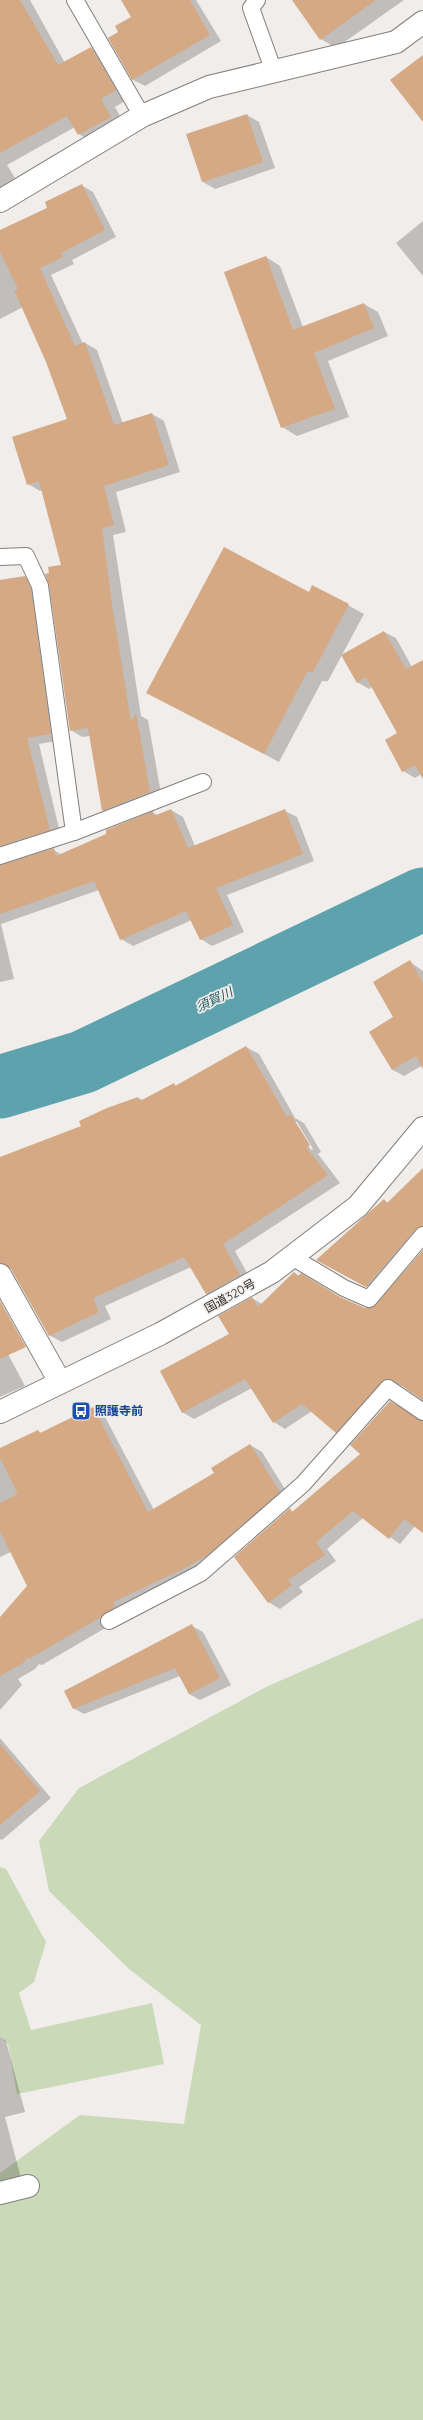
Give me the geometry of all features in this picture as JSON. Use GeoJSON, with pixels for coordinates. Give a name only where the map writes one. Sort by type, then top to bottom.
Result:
{"type":"FeatureCollection","features":[{"type":"Feature","properties":{"kind":"street"},"geometry":{"type":"LineString","coordinates":[[0,201],[142,116],[209,87],[396,42],[423,22]]}},
{"type":"Feature","properties":{"kind":"street","name":"国道320号"},"geometry":{"type":"LineString","coordinates":[[0,1412],[173,1327],[272,1272],[358,1206],[423,1128]]}},
{"type":"Feature","properties":{"kind":"street"},"geometry":{"type":"LineString","coordinates":[[0,1275],[60,1382]]}},
{"type":"Feature","properties":{"kind":"street"},"geometry":{"type":"LineString","coordinates":[[0,2193],[28,2186]]}},
{"type":"Feature","properties":{"kind":"lane"},"geometry":{"type":"LineString","coordinates":[[75,0],[142,116]]}},
{"type":"Feature","properties":{"kind":"lane"},"geometry":{"type":"LineString","coordinates":[[257,0],[251,8],[274,72]]}},
{"type":"Feature","properties":{"kind":"lane"},"geometry":{"type":"LineString","coordinates":[[0,557],[26,556],[40,586],[74,832]]}},
{"type":"Feature","properties":{"kind":"lane"},"geometry":{"type":"LineString","coordinates":[[0,856],[74,832],[203,782]]}},
{"type":"Feature","properties":{"kind":"lane"},"geometry":{"type":"LineString","coordinates":[[292,1257],[344,1288],[369,1299],[423,1235]]}},
{"type":"Feature","properties":{"kind":"lane"},"geometry":{"type":"LineString","coordinates":[[109,1621],[201,1573],[304,1484],[388,1388],[423,1412]]}},
{"type":"Feature","properties":{"kind":"green space"},"geometry":{"type":"Polygon","coordinates":[[[423,1618],[423,2420],[0,2420],[0,2173],[80,2115],[184,2124],[201,2025],[129,1969],[49,1891],[39,1841],[79,1788],[266,1687],[423,1618]]]}},
{"type":"Feature","properties":{"kind":"green space"},"geometry":{"type":"Polygon","coordinates":[[[0,1867],[6,1869],[46,1942],[34,1982],[19,1993],[31,2030],[152,2003],[164,2064],[17,2094],[8,2044],[0,2037],[0,1867]]]}},
{"type":"Feature","properties":{"kind":"building"},"geometry":{"type":"Polygon","coordinates":[[[0,0],[20,0],[58,65],[91,47],[116,90],[101,99],[111,117],[78,135],[67,116],[0,153],[0,0]]]}},
{"type":"Feature","properties":{"kind":"building"},"geometry":{"type":"Polygon","coordinates":[[[121,0],[190,0],[210,35],[132,80],[108,38],[118,32],[115,26],[131,17],[121,0]]]}},
{"type":"Feature","properties":{"kind":"building"},"geometry":{"type":"Polygon","coordinates":[[[292,0],[376,0],[320,40],[292,0]]]}},
{"type":"Feature","properties":{"kind":"building"},"geometry":{"type":"Polygon","coordinates":[[[423,55],[423,122],[390,80],[423,55]]]}},
{"type":"Feature","properties":{"kind":"building"},"geometry":{"type":"Polygon","coordinates":[[[247,114],[263,162],[202,182],[186,134],[247,114]]]}},
{"type":"Feature","properties":{"kind":"building"},"geometry":{"type":"Polygon","coordinates":[[[82,184],[105,230],[61,253],[63,257],[40,268],[75,346],[85,342],[114,425],[152,413],[169,465],[104,486],[114,525],[102,528],[112,605],[131,722],[136,713],[150,792],[102,811],[88,728],[70,731],[49,585],[45,574],[49,573],[48,567],[61,565],[39,481],[27,485],[12,437],[67,419],[46,362],[14,290],[18,289],[0,252],[0,230],[47,208],[45,202],[82,184]]]}},
{"type":"Feature","properties":{"kind":"building"},"geometry":{"type":"Polygon","coordinates":[[[266,256],[293,330],[364,303],[374,328],[314,353],[335,409],[281,428],[224,272],[266,256]]]}},
{"type":"Feature","properties":{"kind":"building"},"geometry":{"type":"Polygon","coordinates":[[[224,547],[309,592],[312,585],[349,604],[313,672],[307,672],[264,754],[146,693],[224,547]]]}},
{"type":"Feature","properties":{"kind":"building"},"geometry":{"type":"Polygon","coordinates":[[[25,576],[31,589],[51,734],[27,738],[50,830],[0,846],[0,580],[25,576]]]}},
{"type":"Feature","properties":{"kind":"building"},"geometry":{"type":"Polygon","coordinates":[[[384,631],[406,669],[423,660],[423,779],[415,765],[402,772],[385,740],[397,733],[366,677],[357,683],[341,655],[384,631]]]}},
{"type":"Feature","properties":{"kind":"building"},"geometry":{"type":"Polygon","coordinates":[[[171,809],[188,848],[285,809],[303,854],[216,888],[233,925],[200,940],[186,911],[120,940],[94,881],[0,914],[0,865],[54,848],[56,856],[106,834],[106,830],[153,811],[154,816],[171,809]]]}},
{"type":"Feature","properties":{"kind":"building"},"geometry":{"type":"Polygon","coordinates":[[[410,960],[423,983],[423,1069],[416,1056],[392,1070],[369,1032],[393,1017],[373,982],[410,960]]]}},
{"type":"Feature","properties":{"kind":"building"},"geometry":{"type":"Polygon","coordinates":[[[246,1046],[287,1117],[291,1115],[310,1145],[306,1147],[328,1175],[223,1244],[240,1275],[206,1294],[184,1257],[93,1298],[99,1312],[49,1336],[11,1269],[0,1263],[0,1157],[81,1126],[79,1121],[107,1108],[138,1097],[140,1101],[174,1083],[175,1086],[246,1046]]]}},
{"type":"Feature","properties":{"kind":"building"},"geometry":{"type":"Polygon","coordinates":[[[423,1168],[423,1226],[416,1229],[366,1287],[316,1260],[384,1199],[387,1203],[423,1168]]]}},
{"type":"Feature","properties":{"kind":"building"},"geometry":{"type":"Polygon","coordinates":[[[423,1250],[423,1400],[393,1380],[385,1379],[336,1433],[302,1404],[273,1423],[245,1379],[182,1413],[160,1371],[229,1334],[218,1316],[252,1297],[258,1307],[294,1272],[298,1276],[301,1273],[340,1297],[365,1308],[372,1308],[423,1250]]]}},
{"type":"Feature","properties":{"kind":"building"},"geometry":{"type":"Polygon","coordinates":[[[0,1301],[26,1347],[0,1359],[0,1301]]]}},
{"type":"Feature","properties":{"kind":"building"},"geometry":{"type":"Polygon","coordinates":[[[390,1401],[423,1421],[423,1533],[404,1519],[389,1539],[353,1511],[316,1542],[325,1555],[288,1580],[292,1585],[268,1603],[234,1557],[290,1508],[292,1512],[360,1454],[350,1445],[390,1401]]]}},
{"type":"Feature","properties":{"kind":"building"},"geometry":{"type":"Polygon","coordinates":[[[93,1407],[148,1512],[214,1473],[211,1468],[250,1444],[280,1492],[208,1555],[181,1570],[113,1602],[115,1607],[101,1617],[29,1659],[28,1657],[23,1663],[0,1676],[0,1617],[27,1586],[0,1531],[0,1503],[18,1494],[0,1458],[0,1448],[38,1430],[40,1433],[93,1407]]]}},
{"type":"Feature","properties":{"kind":"building"},"geometry":{"type":"Polygon","coordinates":[[[192,1624],[220,1678],[189,1694],[175,1668],[73,1709],[64,1691],[192,1624]]]}},
{"type":"Feature","properties":{"kind":"building"},"geometry":{"type":"Polygon","coordinates":[[[0,1744],[40,1791],[0,1825],[0,1744]]]}},
{"type":"Feature","properties":{"kind":"waterway","name":"須賀川"},"geometry":{"type":"LineString","coordinates":[[0,1087],[83,1062],[423,899]]}},
{"type":"Feature","properties":{"kind":"place","name":"照護寺前"},"geometry":{"type":"Point","coordinates":[81,1411]}}]}
